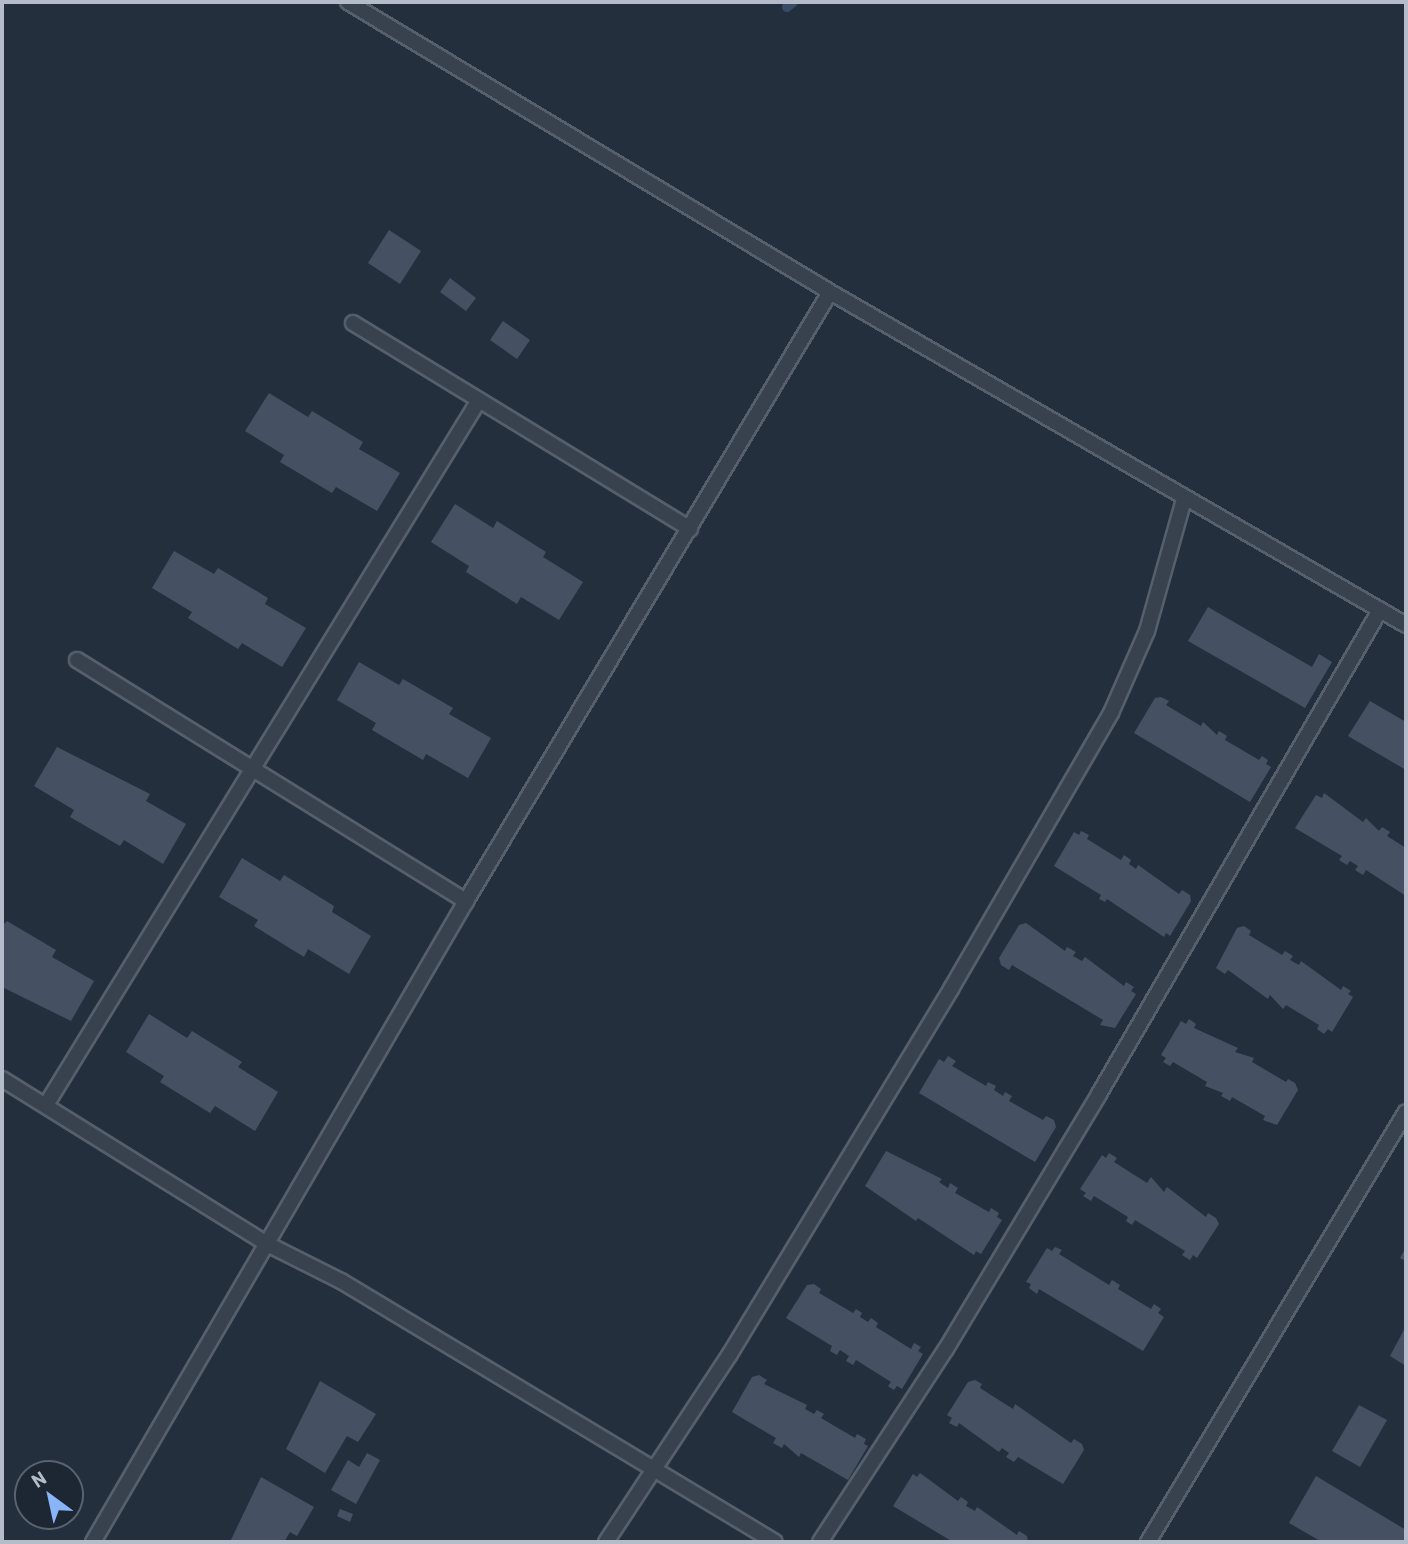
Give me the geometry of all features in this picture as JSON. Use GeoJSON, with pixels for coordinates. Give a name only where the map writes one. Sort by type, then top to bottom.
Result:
{"type":"FeatureCollection","features":[{"type":"Feature","properties":{"kind":"lane"},"geometry":{"type":"LineString","coordinates":[[348,2],[830,292],[1005,390],[1184,499],[1406,625]]}},
{"type":"Feature","properties":{"kind":"lane"},"geometry":{"type":"LineString","coordinates":[[93,1542],[269,1245],[466,901],[830,292]]}},
{"type":"Feature","properties":{"kind":"lane"},"geometry":{"type":"LineString","coordinates":[[354,323],[690,529]]}},
{"type":"Feature","properties":{"kind":"lane"},"geometry":{"type":"LineString","coordinates":[[46,1105],[479,400]]}},
{"type":"Feature","properties":{"kind":"lane"},"geometry":{"type":"LineString","coordinates":[[606,1542],[654,1472],[951,989],[1111,713],[1147,631],[1184,499]]}},
{"type":"Feature","properties":{"kind":"lane"},"geometry":{"type":"LineString","coordinates":[[820,1542],[946,1349],[1093,1105],[1380,610]]}},
{"type":"Feature","properties":{"kind":"lane"},"geometry":{"type":"LineString","coordinates":[[77,660],[466,901]]}},
{"type":"Feature","properties":{"kind":"lane"},"geometry":{"type":"LineString","coordinates":[[2,1079],[269,1245],[341,1281],[654,1472],[775,1542]]}},
{"type":"Feature","properties":{"kind":"lane"},"geometry":{"type":"LineString","coordinates":[[1148,1542],[1406,1112]]}},
{"type":"Feature","properties":{"kind":"building"},"geometry":{"type":"Polygon","coordinates":[[[389,230],[421,251],[400,284],[368,263],[389,230]]]}},
{"type":"Feature","properties":{"kind":"building"},"geometry":{"type":"Polygon","coordinates":[[[450,278],[476,298],[466,311],[440,292],[450,278]]]}},
{"type":"Feature","properties":{"kind":"building"},"geometry":{"type":"Polygon","coordinates":[[[503,321],[530,340],[517,359],[490,340],[503,321]]]}},
{"type":"Feature","properties":{"kind":"building"},"geometry":{"type":"Polygon","coordinates":[[[269,393],[308,417],[312,411],[363,442],[359,449],[400,473],[377,511],[336,487],[332,493],[280,462],[284,455],[245,431],[269,393]]]}},
{"type":"Feature","properties":{"kind":"building"},"geometry":{"type":"Polygon","coordinates":[[[455,504],[493,528],[497,521],[546,552],[543,557],[583,582],[559,620],[521,597],[517,604],[466,572],[469,566],[431,542],[455,504]]]}},
{"type":"Feature","properties":{"kind":"building"},"geometry":{"type":"Polygon","coordinates":[[[174,551],[214,574],[218,568],[268,598],[265,604],[306,628],[282,667],[242,643],[238,649],[188,618],[192,612],[152,588],[174,551]]]}},
{"type":"Feature","properties":{"kind":"building"},"geometry":{"type":"Polygon","coordinates":[[[1208,607],[1312,667],[1319,654],[1332,662],[1305,708],[1188,641],[1208,607]]]}},
{"type":"Feature","properties":{"kind":"building"},"geometry":{"type":"Polygon","coordinates":[[[359,662],[399,685],[403,679],[453,708],[449,714],[491,738],[468,778],[426,754],[423,760],[372,730],[376,723],[337,700],[359,662]]]}},
{"type":"Feature","properties":{"kind":"building"},"geometry":{"type":"Polygon","coordinates":[[[1161,697],[1169,701],[1166,705],[1201,726],[1203,722],[1217,735],[1219,731],[1227,736],[1225,740],[1259,760],[1262,756],[1268,760],[1266,764],[1271,767],[1250,802],[1134,733],[1155,698],[1161,697]]]}},
{"type":"Feature","properties":{"kind":"building"},"geometry":{"type":"Polygon","coordinates":[[[1370,701],[1406,722],[1406,770],[1348,736],[1370,701]]]}},
{"type":"Feature","properties":{"kind":"building"},"geometry":{"type":"Polygon","coordinates":[[[57,747],[150,794],[146,801],[186,824],[163,864],[124,840],[120,846],[70,817],[74,810],[34,786],[57,747]]]}},
{"type":"Feature","properties":{"kind":"building"},"geometry":{"type":"Polygon","coordinates":[[[1324,793],[1363,822],[1366,818],[1379,831],[1382,827],[1390,832],[1387,836],[1406,848],[1406,896],[1366,870],[1363,875],[1355,870],[1358,866],[1350,861],[1347,865],[1339,860],[1342,856],[1295,828],[1316,795],[1322,798],[1324,793]]]}},
{"type":"Feature","properties":{"kind":"building"},"geometry":{"type":"Polygon","coordinates":[[[1081,831],[1089,835],[1087,839],[1121,860],[1124,855],[1136,869],[1138,865],[1179,894],[1182,890],[1190,895],[1191,901],[1170,936],[1166,933],[1164,937],[1107,899],[1105,902],[1099,899],[1101,895],[1054,866],[1074,832],[1079,835],[1081,831]]]}},
{"type":"Feature","properties":{"kind":"building"},"geometry":{"type":"Polygon","coordinates":[[[242,858],[280,881],[284,875],[334,906],[332,912],[371,936],[349,974],[308,949],[304,957],[254,926],[258,920],[219,897],[242,858]]]}},
{"type":"Feature","properties":{"kind":"building"},"geometry":{"type":"Polygon","coordinates":[[[7,921],[56,950],[52,957],[94,981],[71,1021],[2,987],[2,926],[7,921]]]}},
{"type":"Feature","properties":{"kind":"building"},"geometry":{"type":"Polygon","coordinates":[[[1026,923],[1065,951],[1067,947],[1076,952],[1073,956],[1082,961],[1085,957],[1124,986],[1126,982],[1134,987],[1131,991],[1136,994],[1115,1028],[1100,1025],[1103,1020],[1012,965],[1009,970],[1001,965],[999,958],[1019,925],[1026,923]]]}},
{"type":"Feature","properties":{"kind":"building"},"geometry":{"type":"Polygon","coordinates":[[[1244,926],[1251,931],[1249,935],[1282,955],[1285,951],[1293,956],[1290,960],[1299,965],[1301,961],[1341,990],[1343,986],[1351,991],[1348,994],[1353,997],[1332,1032],[1328,1029],[1324,1034],[1317,1029],[1319,1025],[1286,1005],[1283,1009],[1270,995],[1268,999],[1228,970],[1225,974],[1216,968],[1237,928],[1244,926]]]}},
{"type":"Feature","properties":{"kind":"building"},"geometry":{"type":"Polygon","coordinates":[[[149,1014],[187,1038],[192,1031],[242,1062],[238,1067],[278,1092],[255,1131],[215,1106],[210,1113],[160,1082],[164,1076],[126,1052],[149,1014]]]}},
{"type":"Feature","properties":{"kind":"building"},"geometry":{"type":"Polygon","coordinates":[[[1189,1019],[1196,1024],[1194,1028],[1238,1048],[1235,1052],[1254,1058],[1252,1062],[1286,1082],[1288,1079],[1295,1083],[1298,1090],[1277,1125],[1263,1120],[1265,1116],[1232,1097],[1230,1101],[1221,1096],[1223,1093],[1205,1086],[1207,1082],[1173,1062],[1170,1066],[1163,1062],[1166,1058],[1161,1055],[1181,1021],[1186,1024],[1189,1019]]]}},
{"type":"Feature","properties":{"kind":"building"},"geometry":{"type":"Polygon","coordinates":[[[948,1056],[956,1061],[952,1066],[986,1086],[988,1082],[996,1086],[994,1090],[1003,1096],[1005,1092],[1012,1096],[1009,1101],[1043,1120],[1046,1116],[1054,1120],[1056,1127],[1035,1162],[919,1093],[939,1059],[944,1062],[948,1056]]]}},
{"type":"Feature","properties":{"kind":"building"},"geometry":{"type":"Polygon","coordinates":[[[886,1151],[942,1179],[939,1182],[948,1188],[950,1183],[958,1188],[955,1193],[989,1212],[991,1208],[999,1213],[997,1217],[1002,1220],[981,1254],[976,1251],[974,1255],[918,1218],[916,1221],[865,1186],[886,1151]]]}},
{"type":"Feature","properties":{"kind":"building"},"geometry":{"type":"Polygon","coordinates":[[[1109,1153],[1117,1158],[1114,1162],[1147,1183],[1151,1177],[1164,1192],[1167,1187],[1206,1217],[1208,1213],[1216,1218],[1219,1224],[1197,1258],[1193,1255],[1190,1260],[1182,1255],[1185,1251],[1135,1220],[1132,1225],[1126,1221],[1128,1217],[1094,1196],[1091,1201],[1083,1196],[1086,1193],[1080,1189],[1102,1155],[1106,1158],[1109,1153]]]}},
{"type":"Feature","properties":{"kind":"building"},"geometry":{"type":"Polygon","coordinates":[[[1055,1247],[1062,1250],[1059,1254],[1109,1285],[1112,1280],[1120,1285],[1118,1289],[1151,1309],[1154,1304],[1161,1309],[1158,1313],[1164,1317],[1143,1351],[1039,1289],[1037,1294],[1029,1288],[1031,1284],[1026,1282],[1047,1248],[1052,1251],[1055,1247]]]}},
{"type":"Feature","properties":{"kind":"building"},"geometry":{"type":"Polygon","coordinates":[[[1406,1247],[1406,1261],[1400,1258],[1406,1247]]]}},
{"type":"Feature","properties":{"kind":"building"},"geometry":{"type":"Polygon","coordinates":[[[814,1284],[821,1289],[819,1293],[853,1313],[856,1309],[862,1313],[860,1317],[868,1322],[871,1318],[878,1323],[876,1327],[911,1349],[914,1343],[921,1347],[918,1351],[923,1354],[902,1389],[897,1386],[894,1390],[888,1386],[891,1382],[856,1360],[853,1365],[846,1361],[849,1356],[840,1350],[837,1355],[830,1351],[832,1346],[786,1318],[807,1285],[814,1284]]]}},
{"type":"Feature","properties":{"kind":"building"},"geometry":{"type":"Polygon","coordinates":[[[1406,1326],[1406,1366],[1390,1356],[1406,1326]]]}},
{"type":"Feature","properties":{"kind":"building"},"geometry":{"type":"Polygon","coordinates":[[[759,1375],[767,1380],[764,1384],[807,1405],[805,1409],[814,1414],[817,1410],[824,1414],[821,1418],[855,1438],[857,1434],[866,1439],[864,1444],[868,1446],[848,1480],[801,1453],[799,1457],[784,1444],[782,1448],[773,1443],[776,1438],[732,1412],[752,1377],[759,1375]]]}},
{"type":"Feature","properties":{"kind":"building"},"geometry":{"type":"Polygon","coordinates":[[[975,1380],[982,1384],[980,1388],[1013,1409],[1015,1404],[1071,1443],[1074,1439],[1082,1444],[1084,1450],[1063,1484],[1018,1457],[1014,1462],[1006,1457],[1009,1453],[1002,1448],[999,1452],[959,1423],[957,1427],[949,1423],[952,1418],[947,1415],[968,1382],[975,1380]]]}},
{"type":"Feature","properties":{"kind":"building"},"geometry":{"type":"Polygon","coordinates":[[[320,1381],[376,1414],[358,1442],[347,1436],[325,1473],[286,1449],[320,1381]]]}},
{"type":"Feature","properties":{"kind":"building"},"geometry":{"type":"Polygon","coordinates":[[[1359,1405],[1387,1420],[1360,1467],[1332,1451],[1359,1405]]]}},
{"type":"Feature","properties":{"kind":"building"},"geometry":{"type":"Polygon","coordinates":[[[367,1453],[380,1460],[356,1504],[331,1490],[348,1460],[359,1467],[367,1453]]]}},
{"type":"Feature","properties":{"kind":"building"},"geometry":{"type":"Polygon","coordinates":[[[920,1473],[958,1501],[961,1497],[968,1502],[966,1506],[975,1511],[977,1507],[1017,1535],[1019,1531],[1027,1536],[1028,1542],[953,1542],[893,1506],[913,1474],[917,1477],[920,1473]]]}},
{"type":"Feature","properties":{"kind":"building"},"geometry":{"type":"Polygon","coordinates":[[[1316,1476],[1406,1530],[1406,1542],[1322,1542],[1289,1523],[1316,1476]]]}},
{"type":"Feature","properties":{"kind":"building"},"geometry":{"type":"Polygon","coordinates":[[[261,1477],[314,1507],[297,1536],[290,1532],[284,1542],[230,1542],[261,1477]]]}},
{"type":"Feature","properties":{"kind":"building"},"geometry":{"type":"Polygon","coordinates":[[[340,1509],[353,1514],[350,1522],[337,1516],[340,1509]]]}},
{"type":"Feature","properties":{"kind":"waterway"},"geometry":{"type":"LineString","coordinates":[[787,7],[793,2]]}}]}
